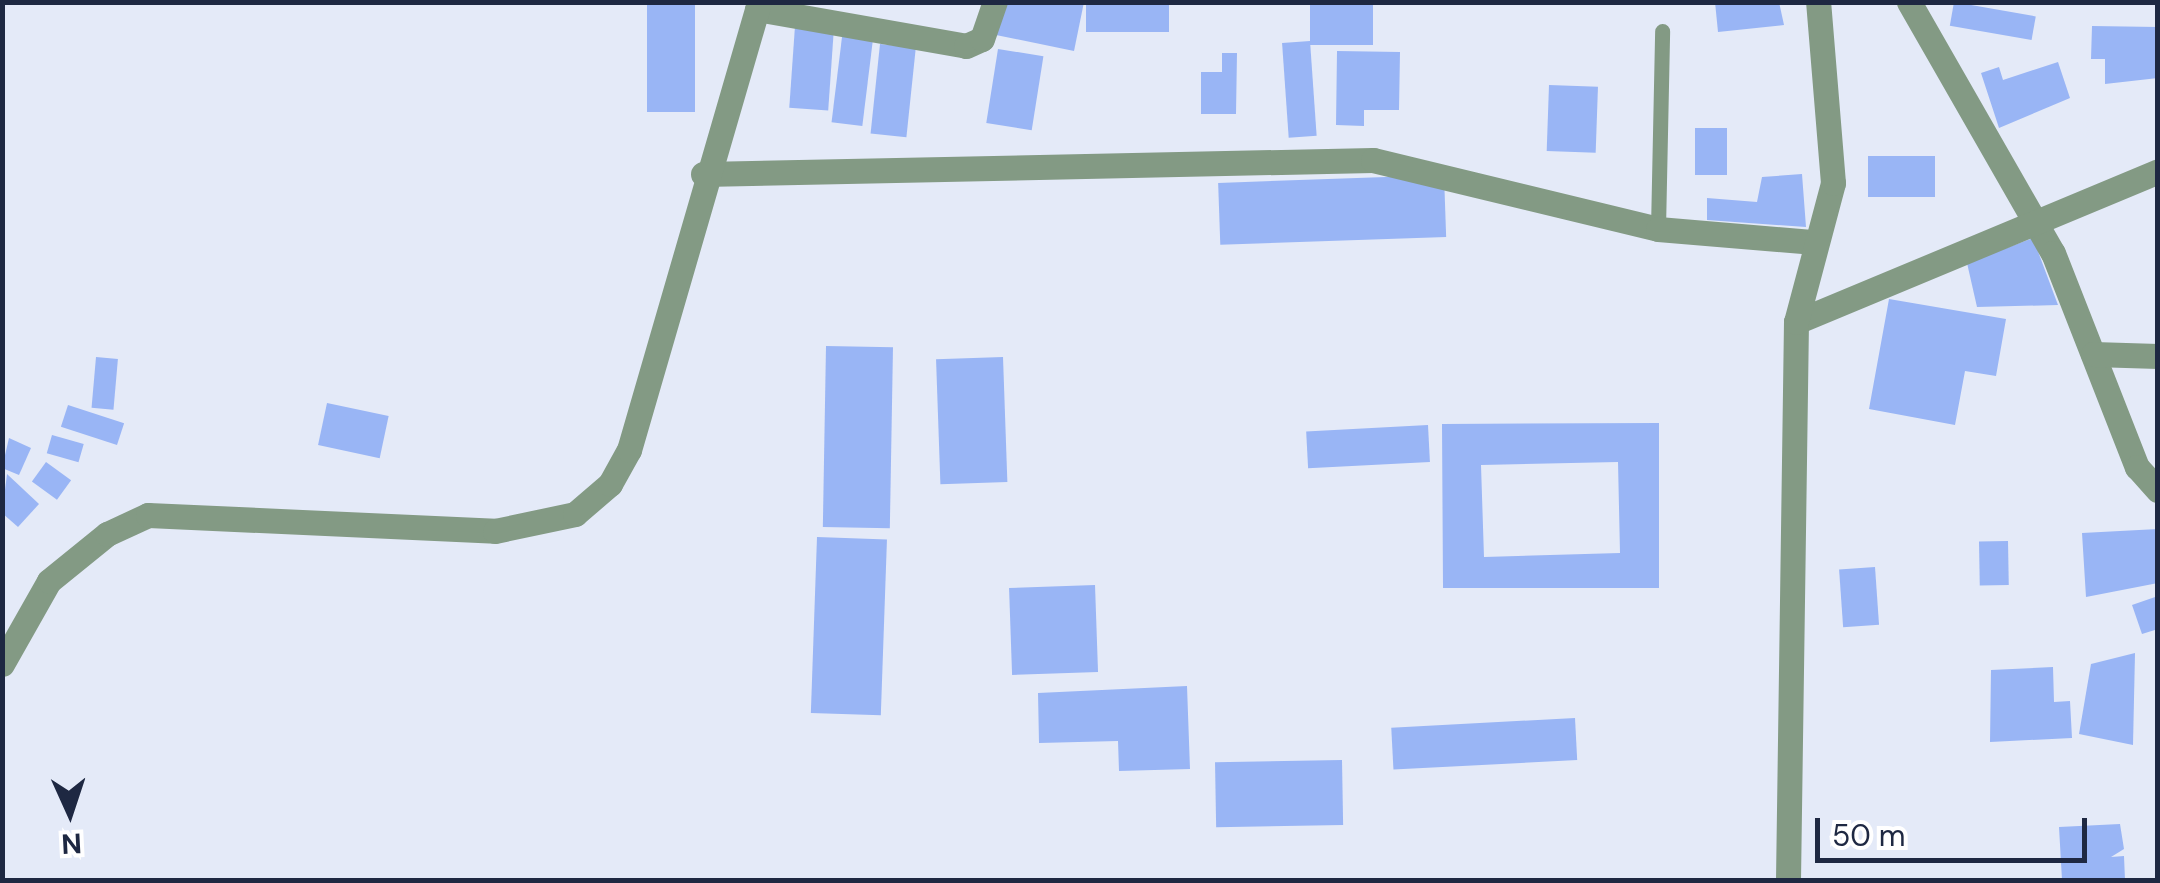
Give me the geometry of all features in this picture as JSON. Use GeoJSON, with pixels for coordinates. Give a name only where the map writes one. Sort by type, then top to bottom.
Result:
{"type":"FeatureCollection","features":[{"type":"Feature","properties":{"kind":"street"},"geometry":{"type":"LineString","coordinates":[[2,664],[49,581],[107,534],[148,514],[495,531],[576,514],[610,484],[629,450],[703,174],[758,6],[966,46],[982,39],[995,2]]}},
{"type":"Feature","properties":{"kind":"street"},"geometry":{"type":"LineString","coordinates":[[1788,880],[1796,322],[1814,242],[1833,183],[1818,2]]}},
{"type":"Feature","properties":{"kind":"street"},"geometry":{"type":"LineString","coordinates":[[1910,2],[1992,134],[2093,354],[2136,467],[2158,490]]}},
{"type":"Feature","properties":{"kind":"street"},"geometry":{"type":"LineString","coordinates":[[703,174],[1374,160],[1658,228],[1814,242]]}},
{"type":"Feature","properties":{"kind":"street"},"geometry":{"type":"LineString","coordinates":[[1796,322],[2033,218],[2158,171]]}},
{"type":"Feature","properties":{"kind":"street"},"geometry":{"type":"LineString","coordinates":[[2093,354],[2158,356]]}},
{"type":"Feature","properties":{"kind":"lane"},"geometry":{"type":"LineString","coordinates":[[1658,228],[1662,31]]}},
{"type":"Feature","properties":{"kind":"building"},"geometry":{"type":"Polygon","coordinates":[[[647,2],[695,2],[695,112],[647,112],[647,2]]]}},
{"type":"Feature","properties":{"kind":"building"},"geometry":{"type":"Polygon","coordinates":[[[1002,2],[1084,2],[1074,51],[996,35],[1002,2]]]}},
{"type":"Feature","properties":{"kind":"building"},"geometry":{"type":"Polygon","coordinates":[[[1086,2],[1169,2],[1169,32],[1086,32],[1086,2]]]}},
{"type":"Feature","properties":{"kind":"building"},"geometry":{"type":"Polygon","coordinates":[[[1310,2],[1373,2],[1373,45],[1310,45],[1310,2]]]}},
{"type":"Feature","properties":{"kind":"building"},"geometry":{"type":"Polygon","coordinates":[[[1715,2],[1779,2],[1784,25],[1718,32],[1715,2]]]}},
{"type":"Feature","properties":{"kind":"building"},"geometry":{"type":"Polygon","coordinates":[[[1954,2],[2036,16],[2032,40],[1950,26],[1954,2]]]}},
{"type":"Feature","properties":{"kind":"building"},"geometry":{"type":"Polygon","coordinates":[[[795,26],[834,29],[828,111],[789,108],[795,26]]]}},
{"type":"Feature","properties":{"kind":"building"},"geometry":{"type":"Polygon","coordinates":[[[2092,26],[2158,27],[2158,78],[2105,84],[2105,59],[2091,59],[2092,26]]]}},
{"type":"Feature","properties":{"kind":"building"},"geometry":{"type":"Polygon","coordinates":[[[843,29],[874,33],[862,126],[832,122],[843,29]]]}},
{"type":"Feature","properties":{"kind":"building"},"geometry":{"type":"Polygon","coordinates":[[[1310,41],[1317,136],[1289,138],[1282,43],[1310,41]]]}},
{"type":"Feature","properties":{"kind":"building"},"geometry":{"type":"Polygon","coordinates":[[[880,44],[916,48],[906,137],[871,134],[880,44]]]}},
{"type":"Feature","properties":{"kind":"building"},"geometry":{"type":"Polygon","coordinates":[[[998,49],[1043,56],[1032,130],[986,123],[998,49]]]}},
{"type":"Feature","properties":{"kind":"building"},"geometry":{"type":"Polygon","coordinates":[[[1337,51],[1400,52],[1399,110],[1364,110],[1364,126],[1336,125],[1337,51]]]}},
{"type":"Feature","properties":{"kind":"building"},"geometry":{"type":"Polygon","coordinates":[[[1222,53],[1237,53],[1236,114],[1201,114],[1201,72],[1222,72],[1222,53]]]}},
{"type":"Feature","properties":{"kind":"building"},"geometry":{"type":"Polygon","coordinates":[[[2058,62],[2070,98],[1999,128],[1981,73],[1999,67],[2003,80],[2058,62]]]}},
{"type":"Feature","properties":{"kind":"building"},"geometry":{"type":"Polygon","coordinates":[[[1549,85],[1598,87],[1596,153],[1547,151],[1549,85]]]}},
{"type":"Feature","properties":{"kind":"building"},"geometry":{"type":"Polygon","coordinates":[[[1695,128],[1727,128],[1727,175],[1695,175],[1695,128]]]}},
{"type":"Feature","properties":{"kind":"building"},"geometry":{"type":"Polygon","coordinates":[[[1868,156],[1935,156],[1935,197],[1868,197],[1868,156]]]}},
{"type":"Feature","properties":{"kind":"building"},"geometry":{"type":"Polygon","coordinates":[[[1802,174],[1806,227],[1707,220],[1707,198],[1757,202],[1762,177],[1802,174]]]}},
{"type":"Feature","properties":{"kind":"building"},"geometry":{"type":"Polygon","coordinates":[[[1444,175],[1446,237],[1220,245],[1218,183],[1444,175]]]}},
{"type":"Feature","properties":{"kind":"building"},"geometry":{"type":"Polygon","coordinates":[[[2033,238],[2058,305],[1977,307],[1967,263],[2033,238]]]}},
{"type":"Feature","properties":{"kind":"building"},"geometry":{"type":"Polygon","coordinates":[[[1889,299],[2006,319],[1996,376],[1965,371],[1955,425],[1869,409],[1889,299]]]}},
{"type":"Feature","properties":{"kind":"building"},"geometry":{"type":"Polygon","coordinates":[[[826,346],[893,347],[890,528],[823,527],[826,346]]]}},
{"type":"Feature","properties":{"kind":"building"},"geometry":{"type":"Polygon","coordinates":[[[96,357],[118,359],[113,410],[92,408],[96,357]]]}},
{"type":"Feature","properties":{"kind":"building"},"geometry":{"type":"Polygon","coordinates":[[[1003,357],[1007,482],[940,484],[936,359],[1003,357]]]}},
{"type":"Feature","properties":{"kind":"building"},"geometry":{"type":"Polygon","coordinates":[[[327,403],[389,416],[380,458],[318,445],[327,403]]]}},
{"type":"Feature","properties":{"kind":"building"},"geometry":{"type":"Polygon","coordinates":[[[68,405],[124,423],[117,445],[61,427],[68,405]]]}},
{"type":"Feature","properties":{"kind":"building"},"geometry":{"type":"Polygon","coordinates":[[[1659,423],[1659,588],[1443,588],[1442,424],[1659,423]],[[1618,462],[1481,465],[1484,557],[1620,553],[1618,462]]]}},
{"type":"Feature","properties":{"kind":"building"},"geometry":{"type":"Polygon","coordinates":[[[1428,425],[1430,462],[1308,468],[1306,431],[1428,425]]]}},
{"type":"Feature","properties":{"kind":"building"},"geometry":{"type":"Polygon","coordinates":[[[52,435],[84,444],[78,462],[47,453],[52,435]]]}},
{"type":"Feature","properties":{"kind":"building"},"geometry":{"type":"Polygon","coordinates":[[[9,438],[31,448],[19,475],[2,468],[9,438]]]}},
{"type":"Feature","properties":{"kind":"building"},"geometry":{"type":"Polygon","coordinates":[[[46,462],[71,480],[57,500],[32,481],[46,462]]]}},
{"type":"Feature","properties":{"kind":"building"},"geometry":{"type":"Polygon","coordinates":[[[7,474],[39,504],[18,527],[2,513],[7,474]]]}},
{"type":"Feature","properties":{"kind":"building"},"geometry":{"type":"Polygon","coordinates":[[[2158,529],[2158,583],[2086,597],[2082,533],[2158,529]]]}},
{"type":"Feature","properties":{"kind":"building"},"geometry":{"type":"Polygon","coordinates":[[[817,537],[887,539],[881,715],[811,713],[817,537]]]}},
{"type":"Feature","properties":{"kind":"building"},"geometry":{"type":"Polygon","coordinates":[[[2008,541],[2009,585],[1980,585],[1979,542],[2008,541]]]}},
{"type":"Feature","properties":{"kind":"building"},"geometry":{"type":"Polygon","coordinates":[[[1875,567],[1879,625],[1843,627],[1839,570],[1875,567]]]}},
{"type":"Feature","properties":{"kind":"building"},"geometry":{"type":"Polygon","coordinates":[[[1095,585],[1098,672],[1012,675],[1009,588],[1095,585]]]}},
{"type":"Feature","properties":{"kind":"building"},"geometry":{"type":"Polygon","coordinates":[[[2158,596],[2158,629],[2142,634],[2132,605],[2158,596]]]}},
{"type":"Feature","properties":{"kind":"building"},"geometry":{"type":"Polygon","coordinates":[[[2135,653],[2133,745],[2079,734],[2091,664],[2135,653]]]}},
{"type":"Feature","properties":{"kind":"building"},"geometry":{"type":"Polygon","coordinates":[[[2053,667],[2054,702],[2070,701],[2072,738],[1990,742],[1991,670],[2053,667]]]}},
{"type":"Feature","properties":{"kind":"building"},"geometry":{"type":"Polygon","coordinates":[[[1187,686],[1190,769],[1119,771],[1118,741],[1039,743],[1038,693],[1187,686]]]}},
{"type":"Feature","properties":{"kind":"building"},"geometry":{"type":"Polygon","coordinates":[[[1575,718],[1577,760],[1393,770],[1391,728],[1575,718]]]}},
{"type":"Feature","properties":{"kind":"building"},"geometry":{"type":"Polygon","coordinates":[[[1342,760],[1343,825],[1216,827],[1215,762],[1342,760]]]}},
{"type":"Feature","properties":{"kind":"building"},"geometry":{"type":"Polygon","coordinates":[[[2120,824],[2124,849],[2111,857],[2124,856],[2125,880],[2062,880],[2059,827],[2120,824]]]}}]}
